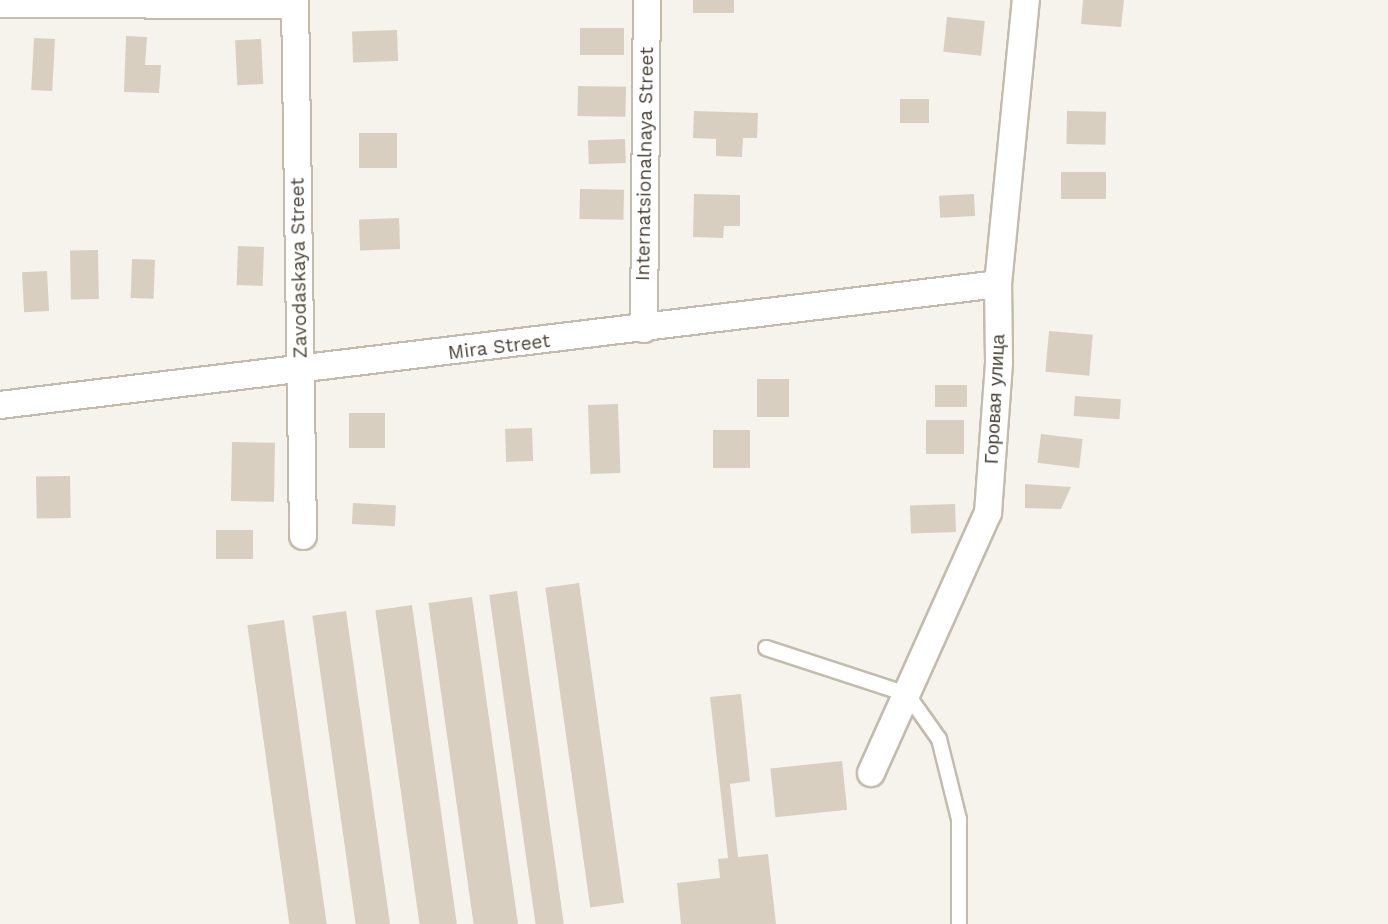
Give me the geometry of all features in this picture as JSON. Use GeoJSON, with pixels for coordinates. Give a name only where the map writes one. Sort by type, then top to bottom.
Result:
{"type":"FeatureCollection","features":[{"type":"Feature","properties":{"kind":"street","name":"Internatsionalnaya Street"},"geometry":{"type":"LineString","coordinates":[[644,329],[647,0]]}},
{"type":"Feature","properties":{"kind":"street","name":"Горовая улица"},"geometry":{"type":"LineString","coordinates":[[871,774],[988,513],[999,362],[998,284],[1026,0]]}},
{"type":"Feature","properties":{"kind":"street"},"geometry":{"type":"LineString","coordinates":[[0,4],[295,3]]}},
{"type":"Feature","properties":{"kind":"street","name":"Zavodaskaya Street"},"geometry":{"type":"LineString","coordinates":[[295,3],[303,536]]}},
{"type":"Feature","properties":{"kind":"street","name":"Mira Street"},"geometry":{"type":"LineString","coordinates":[[0,405],[300,371],[998,284]]}},
{"type":"Feature","properties":{"kind":"lane"},"geometry":{"type":"LineString","coordinates":[[766,648],[907,694],[939,739],[959,819],[959,924]]}},
{"type":"Feature","properties":{"kind":"building"},"geometry":{"type":"Polygon","coordinates":[[[693,0],[734,0],[734,13],[693,13],[693,0]]]}},
{"type":"Feature","properties":{"kind":"building"},"geometry":{"type":"Polygon","coordinates":[[[1083,0],[1124,0],[1121,27],[1081,24],[1083,0]]]}},
{"type":"Feature","properties":{"kind":"building"},"geometry":{"type":"Polygon","coordinates":[[[947,17],[985,21],[981,56],[943,52],[947,17]]]}},
{"type":"Feature","properties":{"kind":"building"},"geometry":{"type":"Polygon","coordinates":[[[580,28],[624,28],[624,55],[580,55],[580,28]]]}},
{"type":"Feature","properties":{"kind":"building"},"geometry":{"type":"Polygon","coordinates":[[[397,30],[398,61],[353,63],[352,32],[397,30]]]}},
{"type":"Feature","properties":{"kind":"building"},"geometry":{"type":"Polygon","coordinates":[[[126,36],[147,37],[145,65],[161,65],[159,93],[124,92],[126,36]]]}},
{"type":"Feature","properties":{"kind":"building"},"geometry":{"type":"Polygon","coordinates":[[[34,38],[55,39],[52,91],[31,90],[34,38]]]}},
{"type":"Feature","properties":{"kind":"building"},"geometry":{"type":"Polygon","coordinates":[[[261,39],[263,84],[237,85],[235,40],[261,39]]]}},
{"type":"Feature","properties":{"kind":"building"},"geometry":{"type":"Polygon","coordinates":[[[578,86],[626,87],[625,117],[577,116],[578,86]]]}},
{"type":"Feature","properties":{"kind":"building"},"geometry":{"type":"Polygon","coordinates":[[[900,99],[929,99],[929,123],[900,123],[900,99]]]}},
{"type":"Feature","properties":{"kind":"building"},"geometry":{"type":"Polygon","coordinates":[[[694,111],[758,113],[757,138],[743,138],[742,157],[716,156],[716,139],[693,138],[694,111]]]}},
{"type":"Feature","properties":{"kind":"building"},"geometry":{"type":"Polygon","coordinates":[[[1067,111],[1106,112],[1105,145],[1066,144],[1067,111]]]}},
{"type":"Feature","properties":{"kind":"building"},"geometry":{"type":"Polygon","coordinates":[[[359,133],[397,133],[397,168],[359,168],[359,133]]]}},
{"type":"Feature","properties":{"kind":"building"},"geometry":{"type":"Polygon","coordinates":[[[625,139],[626,163],[589,164],[588,140],[625,139]]]}},
{"type":"Feature","properties":{"kind":"building"},"geometry":{"type":"Polygon","coordinates":[[[1061,172],[1106,172],[1106,199],[1061,199],[1061,172]]]}},
{"type":"Feature","properties":{"kind":"building"},"geometry":{"type":"Polygon","coordinates":[[[580,189],[624,190],[623,220],[579,219],[580,189]]]}},
{"type":"Feature","properties":{"kind":"building"},"geometry":{"type":"Polygon","coordinates":[[[694,194],[740,195],[740,226],[724,226],[723,238],[693,237],[694,194]]]}},
{"type":"Feature","properties":{"kind":"building"},"geometry":{"type":"Polygon","coordinates":[[[974,194],[975,216],[940,218],[939,196],[974,194]]]}},
{"type":"Feature","properties":{"kind":"building"},"geometry":{"type":"Polygon","coordinates":[[[399,218],[400,249],[360,250],[359,219],[399,218]]]}},
{"type":"Feature","properties":{"kind":"building"},"geometry":{"type":"Polygon","coordinates":[[[238,246],[264,247],[263,286],[237,285],[238,246]]]}},
{"type":"Feature","properties":{"kind":"building"},"geometry":{"type":"Polygon","coordinates":[[[70,250],[98,250],[99,299],[71,299],[70,250]]]}},
{"type":"Feature","properties":{"kind":"building"},"geometry":{"type":"Polygon","coordinates":[[[132,259],[155,260],[154,299],[131,298],[132,259]]]}},
{"type":"Feature","properties":{"kind":"building"},"geometry":{"type":"Polygon","coordinates":[[[47,271],[49,311],[24,312],[22,272],[47,271]]]}},
{"type":"Feature","properties":{"kind":"building"},"geometry":{"type":"Polygon","coordinates":[[[1049,331],[1093,335],[1089,376],[1045,372],[1049,331]]]}},
{"type":"Feature","properties":{"kind":"building"},"geometry":{"type":"Polygon","coordinates":[[[757,379],[789,379],[789,417],[757,417],[757,379]]]}},
{"type":"Feature","properties":{"kind":"building"},"geometry":{"type":"Polygon","coordinates":[[[935,385],[967,385],[967,407],[935,407],[935,385]]]}},
{"type":"Feature","properties":{"kind":"building"},"geometry":{"type":"Polygon","coordinates":[[[1075,396],[1121,399],[1119,419],[1074,416],[1075,396]]]}},
{"type":"Feature","properties":{"kind":"building"},"geometry":{"type":"Polygon","coordinates":[[[618,404],[620,473],[590,474],[588,405],[618,404]]]}},
{"type":"Feature","properties":{"kind":"building"},"geometry":{"type":"Polygon","coordinates":[[[349,413],[385,413],[385,448],[349,448],[349,413]]]}},
{"type":"Feature","properties":{"kind":"building"},"geometry":{"type":"Polygon","coordinates":[[[926,420],[964,420],[964,454],[926,454],[926,420]]]}},
{"type":"Feature","properties":{"kind":"building"},"geometry":{"type":"Polygon","coordinates":[[[532,428],[533,461],[506,462],[505,429],[532,428]]]}},
{"type":"Feature","properties":{"kind":"building"},"geometry":{"type":"Polygon","coordinates":[[[713,430],[750,430],[750,468],[713,468],[713,430]]]}},
{"type":"Feature","properties":{"kind":"building"},"geometry":{"type":"Polygon","coordinates":[[[1041,434],[1083,439],[1079,468],[1037,463],[1041,434]]]}},
{"type":"Feature","properties":{"kind":"building"},"geometry":{"type":"Polygon","coordinates":[[[232,442],[275,443],[274,502],[231,501],[232,442]]]}},
{"type":"Feature","properties":{"kind":"building"},"geometry":{"type":"Polygon","coordinates":[[[70,476],[71,518],[37,519],[36,477],[70,476]]]}},
{"type":"Feature","properties":{"kind":"building"},"geometry":{"type":"Polygon","coordinates":[[[1025,484],[1071,487],[1061,509],[1025,508],[1025,484]]]}},
{"type":"Feature","properties":{"kind":"building"},"geometry":{"type":"Polygon","coordinates":[[[353,503],[396,505],[395,526],[352,524],[353,503]]]}},
{"type":"Feature","properties":{"kind":"building"},"geometry":{"type":"Polygon","coordinates":[[[955,504],[956,532],[911,534],[910,506],[955,504]]]}},
{"type":"Feature","properties":{"kind":"building"},"geometry":{"type":"Polygon","coordinates":[[[216,530],[253,530],[253,559],[216,559],[216,530]]]}},
{"type":"Feature","properties":{"kind":"building"},"geometry":{"type":"Polygon","coordinates":[[[579,583],[624,903],[590,908],[545,588],[579,583]]]}},
{"type":"Feature","properties":{"kind":"building"},"geometry":{"type":"Polygon","coordinates":[[[517,591],[564,924],[536,924],[489,595],[517,591]]]}},
{"type":"Feature","properties":{"kind":"building"},"geometry":{"type":"Polygon","coordinates":[[[472,597],[518,924],[474,924],[428,603],[472,597]]]}},
{"type":"Feature","properties":{"kind":"building"},"geometry":{"type":"Polygon","coordinates":[[[412,605],[457,924],[419,924],[375,610],[412,605]]]}},
{"type":"Feature","properties":{"kind":"building"},"geometry":{"type":"Polygon","coordinates":[[[346,611],[390,924],[356,924],[312,616],[346,611]]]}},
{"type":"Feature","properties":{"kind":"building"},"geometry":{"type":"Polygon","coordinates":[[[284,620],[327,924],[289,924],[247,625],[284,620]]]}},
{"type":"Feature","properties":{"kind":"building"},"geometry":{"type":"Polygon","coordinates":[[[741,694],[750,781],[730,784],[738,857],[768,854],[776,924],[681,924],[677,883],[720,878],[718,859],[728,858],[710,697],[741,694]]]}},
{"type":"Feature","properties":{"kind":"building"},"geometry":{"type":"Polygon","coordinates":[[[842,761],[847,810],[776,817],[770,769],[842,761]]]}}]}
